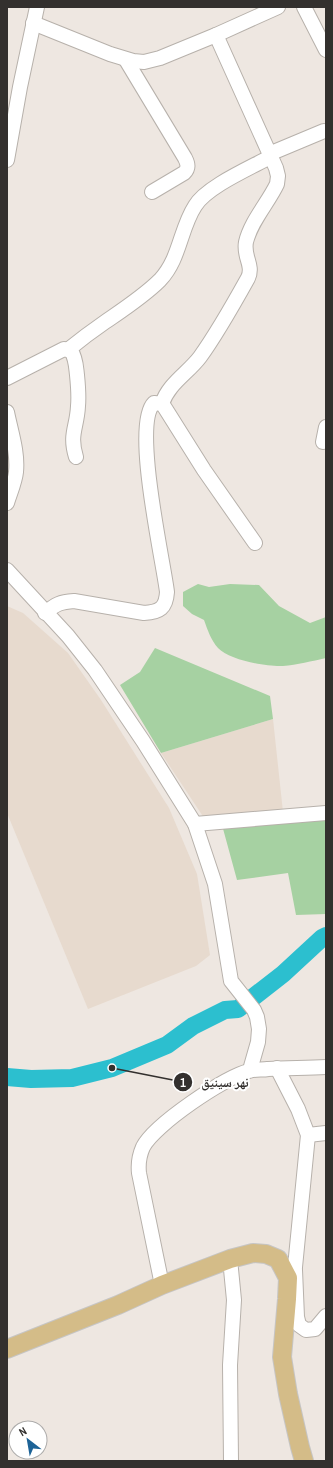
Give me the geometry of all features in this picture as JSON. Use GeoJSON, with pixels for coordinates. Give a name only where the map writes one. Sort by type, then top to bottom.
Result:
{"type":"FeatureCollection","features":[{"type":"Feature","properties":{"kind":"main road"},"geometry":{"type":"LineString","coordinates":[[7,1349],[118,1305],[162,1285],[230,1259],[260,1253],[266,1254],[278,1259],[288,1278],[282,1358],[288,1394],[304,1461]]}},
{"type":"Feature","properties":{"kind":"street"},"geometry":{"type":"LineString","coordinates":[[7,160],[37,7]]}},
{"type":"Feature","properties":{"kind":"street"},"geometry":{"type":"LineString","coordinates":[[33,23],[126,60],[144,62],[152,61],[216,36],[278,7]]}},
{"type":"Feature","properties":{"kind":"street"},"geometry":{"type":"LineString","coordinates":[[304,7],[326,50]]}},
{"type":"Feature","properties":{"kind":"street"},"geometry":{"type":"LineString","coordinates":[[216,36],[270,155],[278,176],[277,184],[250,231],[246,242],[245,252],[251,269],[248,278],[199,358],[164,395],[162,404],[204,470],[255,543]]}},
{"type":"Feature","properties":{"kind":"street"},"geometry":{"type":"LineString","coordinates":[[126,60],[188,165],[184,173],[152,192]]}},
{"type":"Feature","properties":{"kind":"street"},"geometry":{"type":"LineString","coordinates":[[7,378],[64,349],[68,349],[136,300],[161,279],[171,265],[179,249],[188,221],[195,206],[205,194],[270,155],[324,132]]}},
{"type":"Feature","properties":{"kind":"street"},"geometry":{"type":"LineString","coordinates":[[68,349],[71,351],[75,359],[78,386],[78,406],[72,438],[72,444],[76,457]]}},
{"type":"Feature","properties":{"kind":"street"},"geometry":{"type":"LineString","coordinates":[[45,613],[56,604],[74,601],[144,613],[155,611],[164,606],[167,592],[156,533],[147,443],[148,412],[154,404],[162,404]]}},
{"type":"Feature","properties":{"kind":"street"},"geometry":{"type":"LineString","coordinates":[[7,412],[8,428],[16,451],[16,474],[7,503]]}},
{"type":"Feature","properties":{"kind":"street"},"geometry":{"type":"LineString","coordinates":[[323,442],[326,428]]}},
{"type":"Feature","properties":{"kind":"street"},"geometry":{"type":"LineString","coordinates":[[7,570],[45,613],[68,636],[95,670],[143,741],[194,824],[215,884],[231,981],[254,1010],[257,1017],[259,1029],[258,1042],[250,1070]]}},
{"type":"Feature","properties":{"kind":"street"},"geometry":{"type":"LineString","coordinates":[[194,824],[326,813]]}},
{"type":"Feature","properties":{"kind":"street"},"geometry":{"type":"LineString","coordinates":[[162,1285],[139,1173],[138,1161],[144,1146],[156,1131],[185,1107],[223,1082],[250,1070],[326,1067]]}},
{"type":"Feature","properties":{"kind":"street"},"geometry":{"type":"LineString","coordinates":[[277,1068],[298,1109],[308,1135],[295,1267],[297,1318],[300,1325],[306,1330],[315,1329],[326,1316]]}},
{"type":"Feature","properties":{"kind":"street"},"geometry":{"type":"LineString","coordinates":[[308,1135],[326,1133]]}},
{"type":"Feature","properties":{"kind":"street"},"geometry":{"type":"LineString","coordinates":[[230,1259],[234,1300],[230,1364],[231,1461]]}},
{"type":"Feature","properties":{"kind":"street"},"geometry":{"type":"LineString","coordinates":[[278,1259],[295,1267]]}},
{"type":"Feature","properties":{"kind":"shaded area"},"geometry":{"type":"Polygon","coordinates":[[[7,606],[23,613],[68,653],[101,700],[169,808],[197,874],[210,955],[196,966],[88,1009],[7,813],[7,606]]]}},
{"type":"Feature","properties":{"kind":"shaded area"},"geometry":{"type":"Polygon","coordinates":[[[273,719],[283,812],[206,821],[161,753],[273,719]]]}},
{"type":"Feature","properties":{"kind":"green space"},"geometry":{"type":"Polygon","coordinates":[[[198,584],[209,587],[230,584],[259,585],[279,606],[310,623],[326,617],[326,658],[294,665],[276,666],[249,662],[223,652],[213,642],[204,620],[192,614],[183,606],[183,592],[198,584]]]}},
{"type":"Feature","properties":{"kind":"green space"},"geometry":{"type":"Polygon","coordinates":[[[155,648],[270,696],[273,719],[161,753],[120,685],[140,672],[155,648]]]}},
{"type":"Feature","properties":{"kind":"green space"},"geometry":{"type":"Polygon","coordinates":[[[326,817],[326,914],[296,915],[288,873],[237,880],[222,825],[326,817]]]}},
{"type":"Feature","properties":{"kind":"waterway"},"geometry":{"type":"LineString","coordinates":[[7,1077],[31,1079],[72,1078],[112,1068],[167,1045],[193,1026],[225,1010],[238,1009],[283,974],[326,936]]}},
{"type":"Feature","properties":{"kind":"place","name":"نهر سينيق"},"geometry":{"type":"Point","coordinates":[112,1068]}}]}
